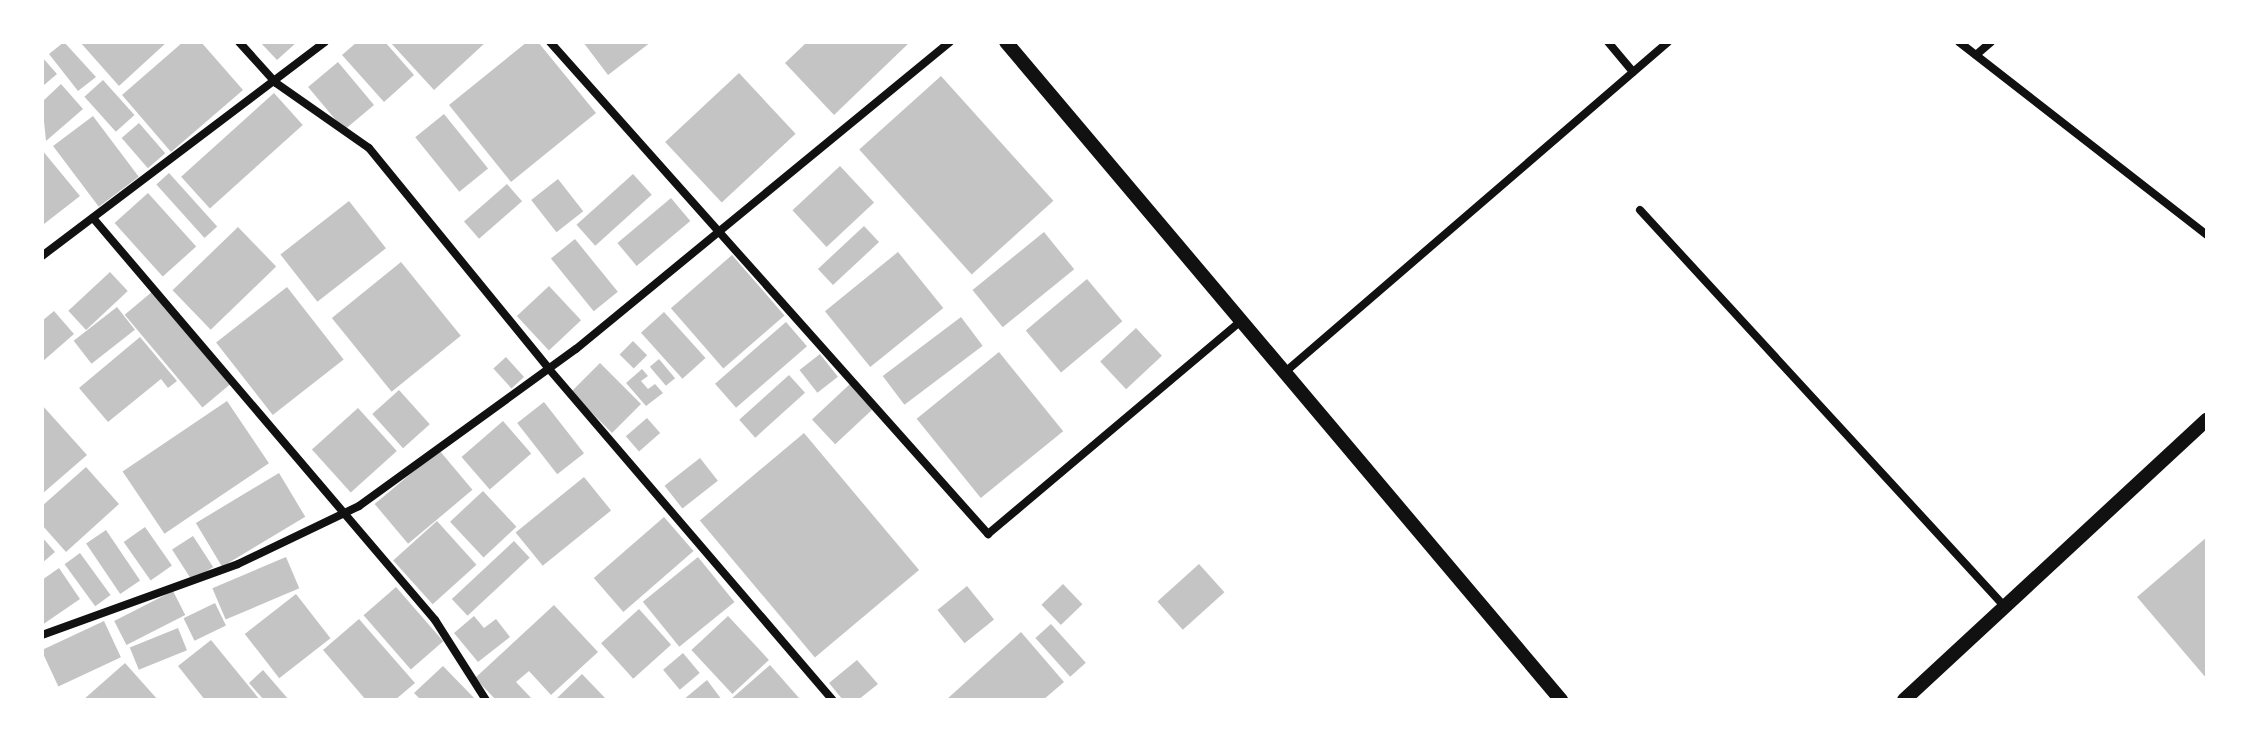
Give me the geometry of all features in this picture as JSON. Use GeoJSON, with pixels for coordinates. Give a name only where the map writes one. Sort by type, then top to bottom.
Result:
{"type":"FeatureCollection","features":[{"type":"Feature","properties":{"kind":"street"},"geometry":{"type":"LineString","coordinates":[[239,42],[276,83],[369,148],[549,369],[833,700]]}},
{"type":"Feature","properties":{"kind":"street"},"geometry":{"type":"LineString","coordinates":[[42,256],[276,83],[325,42]]}},
{"type":"Feature","properties":{"kind":"street"},"geometry":{"type":"LineString","coordinates":[[550,42],[988,534],[1241,321]]}},
{"type":"Feature","properties":{"kind":"street"},"geometry":{"type":"LineString","coordinates":[[42,635],[238,564],[344,513],[549,369],[950,42]]}},
{"type":"Feature","properties":{"kind":"street"},"geometry":{"type":"LineString","coordinates":[[1006,42],[1561,700]]}},
{"type":"Feature","properties":{"kind":"street"},"geometry":{"type":"LineString","coordinates":[[1608,42],[1633,72]]}},
{"type":"Feature","properties":{"kind":"street"},"geometry":{"type":"LineString","coordinates":[[1284,373],[1668,42]]}},
{"type":"Feature","properties":{"kind":"street"},"geometry":{"type":"LineString","coordinates":[[1959,42],[2207,235]]}},
{"type":"Feature","properties":{"kind":"street"},"geometry":{"type":"LineString","coordinates":[[1976,55],[1991,42]]}},
{"type":"Feature","properties":{"kind":"street"},"geometry":{"type":"LineString","coordinates":[[1640,210],[2005,607]]}},
{"type":"Feature","properties":{"kind":"street"},"geometry":{"type":"LineString","coordinates":[[93,218],[435,620],[486,700]]}},
{"type":"Feature","properties":{"kind":"street"},"geometry":{"type":"LineString","coordinates":[[1904,700],[2207,419]]}},
{"type":"Feature","properties":{"kind":"building"},"geometry":{"type":"Polygon","coordinates":[[[64,42],[96,77],[78,91],[49,54],[64,42]]]}},
{"type":"Feature","properties":{"kind":"building"},"geometry":{"type":"Polygon","coordinates":[[[80,42],[167,42],[119,86],[80,42]]]}},
{"type":"Feature","properties":{"kind":"building"},"geometry":{"type":"Polygon","coordinates":[[[183,42],[201,42],[243,90],[171,152],[122,95],[183,42]]]}},
{"type":"Feature","properties":{"kind":"building"},"geometry":{"type":"Polygon","coordinates":[[[260,42],[297,42],[277,60],[260,42]]]}},
{"type":"Feature","properties":{"kind":"building"},"geometry":{"type":"Polygon","coordinates":[[[357,42],[385,42],[414,75],[384,102],[342,55],[357,42]]]}},
{"type":"Feature","properties":{"kind":"building"},"geometry":{"type":"Polygon","coordinates":[[[390,42],[486,42],[434,90],[390,42]]]}},
{"type":"Feature","properties":{"kind":"building"},"geometry":{"type":"Polygon","coordinates":[[[527,42],[538,42],[596,113],[511,182],[449,105],[527,42]]]}},
{"type":"Feature","properties":{"kind":"building"},"geometry":{"type":"Polygon","coordinates":[[[583,42],[651,42],[608,75],[583,42]]]}},
{"type":"Feature","properties":{"kind":"building"},"geometry":{"type":"Polygon","coordinates":[[[807,42],[910,42],[834,115],[785,63],[807,42]]]}},
{"type":"Feature","properties":{"kind":"building"},"geometry":{"type":"Polygon","coordinates":[[[42,57],[57,74],[44,85],[42,83],[42,57]]]}},
{"type":"Feature","properties":{"kind":"building"},"geometry":{"type":"Polygon","coordinates":[[[338,62],[374,105],[344,130],[308,87],[338,62]]]}},
{"type":"Feature","properties":{"kind":"building"},"geometry":{"type":"Polygon","coordinates":[[[739,73],[796,134],[722,203],[665,142],[739,73]]]}},
{"type":"Feature","properties":{"kind":"building"},"geometry":{"type":"Polygon","coordinates":[[[941,76],[1053,201],[972,274],[859,150],[941,76]]]}},
{"type":"Feature","properties":{"kind":"building"},"geometry":{"type":"Polygon","coordinates":[[[103,80],[134,115],[116,132],[84,97],[103,80]]]}},
{"type":"Feature","properties":{"kind":"building"},"geometry":{"type":"Polygon","coordinates":[[[61,84],[83,109],[46,141],[42,102],[61,84]]]}},
{"type":"Feature","properties":{"kind":"building"},"geometry":{"type":"Polygon","coordinates":[[[274,93],[303,125],[210,209],[181,177],[274,93]]]}},
{"type":"Feature","properties":{"kind":"building"},"geometry":{"type":"Polygon","coordinates":[[[444,114],[488,168],[459,192],[415,137],[444,114]]]}},
{"type":"Feature","properties":{"kind":"building"},"geometry":{"type":"Polygon","coordinates":[[[93,116],[139,177],[99,207],[53,146],[93,116]]]}},
{"type":"Feature","properties":{"kind":"building"},"geometry":{"type":"Polygon","coordinates":[[[139,123],[165,153],[148,168],[122,138],[139,123]]]}},
{"type":"Feature","properties":{"kind":"building"},"geometry":{"type":"Polygon","coordinates":[[[42,150],[80,196],[44,224],[42,222],[42,150]]]}},
{"type":"Feature","properties":{"kind":"building"},"geometry":{"type":"Polygon","coordinates":[[[840,166],[874,203],[827,247],[792,210],[840,166]]]}},
{"type":"Feature","properties":{"kind":"building"},"geometry":{"type":"Polygon","coordinates":[[[169,173],[217,227],[205,238],[156,184],[169,173]]]}},
{"type":"Feature","properties":{"kind":"building"},"geometry":{"type":"Polygon","coordinates":[[[633,174],[652,195],[595,246],[577,225],[633,174]]]}},
{"type":"Feature","properties":{"kind":"building"},"geometry":{"type":"Polygon","coordinates":[[[558,179],[583,211],[556,232],[531,200],[558,179]]]}},
{"type":"Feature","properties":{"kind":"building"},"geometry":{"type":"Polygon","coordinates":[[[507,184],[522,201],[479,239],[464,221],[507,184]]]}},
{"type":"Feature","properties":{"kind":"building"},"geometry":{"type":"Polygon","coordinates":[[[148,193],[196,247],[163,277],[115,223],[148,193]]]}},
{"type":"Feature","properties":{"kind":"building"},"geometry":{"type":"Polygon","coordinates":[[[671,198],[690,221],[637,266],[617,243],[671,198]]]}},
{"type":"Feature","properties":{"kind":"building"},"geometry":{"type":"Polygon","coordinates":[[[349,201],[386,248],[317,302],[280,255],[349,201]]]}},
{"type":"Feature","properties":{"kind":"building"},"geometry":{"type":"Polygon","coordinates":[[[864,226],[879,242],[833,285],[818,269],[864,226]]]}},
{"type":"Feature","properties":{"kind":"building"},"geometry":{"type":"Polygon","coordinates":[[[238,227],[276,267],[211,330],[173,290],[238,227]]]}},
{"type":"Feature","properties":{"kind":"building"},"geometry":{"type":"Polygon","coordinates":[[[1044,232],[1074,269],[1003,327],[973,290],[1044,232]]]}},
{"type":"Feature","properties":{"kind":"building"},"geometry":{"type":"Polygon","coordinates":[[[575,239],[618,292],[594,311],[551,259],[575,239]]]}},
{"type":"Feature","properties":{"kind":"building"},"geometry":{"type":"Polygon","coordinates":[[[898,252],[943,308],[870,367],[825,311],[898,252]]]}},
{"type":"Feature","properties":{"kind":"building"},"geometry":{"type":"Polygon","coordinates":[[[732,255],[784,315],[723,369],[671,308],[732,255]]]}},
{"type":"Feature","properties":{"kind":"building"},"geometry":{"type":"Polygon","coordinates":[[[401,262],[461,336],[392,392],[332,318],[401,262]]]}},
{"type":"Feature","properties":{"kind":"building"},"geometry":{"type":"Polygon","coordinates":[[[110,272],[128,291],[86,330],[68,311],[110,272]]]}},
{"type":"Feature","properties":{"kind":"building"},"geometry":{"type":"Polygon","coordinates":[[[1087,279],[1122,321],[1061,373],[1026,330],[1087,279]]]}},
{"type":"Feature","properties":{"kind":"building"},"geometry":{"type":"Polygon","coordinates":[[[549,286],[581,320],[549,350],[517,316],[549,286]]]}},
{"type":"Feature","properties":{"kind":"building"},"geometry":{"type":"Polygon","coordinates":[[[287,287],[344,359],[273,415],[216,342],[287,287]]]}},
{"type":"Feature","properties":{"kind":"building"},"geometry":{"type":"Polygon","coordinates":[[[153,291],[231,384],[202,407],[125,315],[153,291]]]}},
{"type":"Feature","properties":{"kind":"building"},"geometry":{"type":"Polygon","coordinates":[[[117,307],[135,330],[92,364],[74,341],[117,307]]]}},
{"type":"Feature","properties":{"kind":"building"},"geometry":{"type":"Polygon","coordinates":[[[54,311],[74,334],[42,362],[42,321],[54,311]]]}},
{"type":"Feature","properties":{"kind":"building"},"geometry":{"type":"Polygon","coordinates":[[[664,312],[705,358],[682,379],[641,333],[664,312]]]}},
{"type":"Feature","properties":{"kind":"building"},"geometry":{"type":"Polygon","coordinates":[[[961,317],[983,346],[904,405],[883,376],[961,317]]]}},
{"type":"Feature","properties":{"kind":"building"},"geometry":{"type":"Polygon","coordinates":[[[786,322],[807,346],[736,408],[715,384],[786,322]]]}},
{"type":"Feature","properties":{"kind":"building"},"geometry":{"type":"Polygon","coordinates":[[[1136,328],[1162,356],[1126,389],[1100,361],[1136,328]]]}},
{"type":"Feature","properties":{"kind":"building"},"geometry":{"type":"Polygon","coordinates":[[[140,337],[177,381],[168,388],[161,379],[108,422],[79,388],[140,337]]]}},
{"type":"Feature","properties":{"kind":"building"},"geometry":{"type":"Polygon","coordinates":[[[633,341],[647,355],[634,369],[620,354],[633,341]]]}},
{"type":"Feature","properties":{"kind":"building"},"geometry":{"type":"Polygon","coordinates":[[[999,352],[1063,431],[981,498],[917,419],[999,352]]]}},
{"type":"Feature","properties":{"kind":"building"},"geometry":{"type":"Polygon","coordinates":[[[820,354],[838,377],[817,393],[800,370],[820,354]]]}},
{"type":"Feature","properties":{"kind":"building"},"geometry":{"type":"Polygon","coordinates":[[[506,357],[524,377],[511,388],[493,368],[506,357]]]}},
{"type":"Feature","properties":{"kind":"building"},"geometry":{"type":"Polygon","coordinates":[[[659,359],[675,378],[666,386],[650,367],[659,359]]]}},
{"type":"Feature","properties":{"kind":"building"},"geometry":{"type":"Polygon","coordinates":[[[600,363],[641,404],[612,433],[571,392],[600,363]]]}},
{"type":"Feature","properties":{"kind":"building"},"geometry":{"type":"Polygon","coordinates":[[[642,369],[648,376],[641,381],[648,389],[655,384],[663,393],[646,406],[626,383],[642,369]]]}},
{"type":"Feature","properties":{"kind":"building"},"geometry":{"type":"Polygon","coordinates":[[[789,375],[805,393],[755,438],[739,420],[789,375]]]}},
{"type":"Feature","properties":{"kind":"building"},"geometry":{"type":"Polygon","coordinates":[[[850,384],[873,409],[835,444],[812,419],[850,384]]]}},
{"type":"Feature","properties":{"kind":"building"},"geometry":{"type":"Polygon","coordinates":[[[399,390],[430,424],[403,448],[372,414],[399,390]]]}},
{"type":"Feature","properties":{"kind":"building"},"geometry":{"type":"Polygon","coordinates":[[[227,401],[269,463],[164,534],[123,471],[227,401]]]}},
{"type":"Feature","properties":{"kind":"building"},"geometry":{"type":"Polygon","coordinates":[[[544,402],[584,453],[557,474],[517,423],[544,402]]]}},
{"type":"Feature","properties":{"kind":"building"},"geometry":{"type":"Polygon","coordinates":[[[42,405],[87,455],[42,494],[42,405]]]}},
{"type":"Feature","properties":{"kind":"building"},"geometry":{"type":"Polygon","coordinates":[[[358,408],[397,451],[351,493],[312,449],[358,408]]]}},
{"type":"Feature","properties":{"kind":"building"},"geometry":{"type":"Polygon","coordinates":[[[647,418],[660,433],[639,451],[626,436],[647,418]]]}},
{"type":"Feature","properties":{"kind":"building"},"geometry":{"type":"Polygon","coordinates":[[[503,421],[531,453],[490,490],[461,457],[503,421]]]}},
{"type":"Feature","properties":{"kind":"building"},"geometry":{"type":"Polygon","coordinates":[[[804,433],[919,570],[815,658],[700,520],[804,433]]]}},
{"type":"Feature","properties":{"kind":"building"},"geometry":{"type":"Polygon","coordinates":[[[439,450],[472,490],[408,544],[375,504],[439,450]]]}},
{"type":"Feature","properties":{"kind":"building"},"geometry":{"type":"Polygon","coordinates":[[[700,458],[718,481],[682,509],[665,486],[700,458]]]}},
{"type":"Feature","properties":{"kind":"building"},"geometry":{"type":"Polygon","coordinates":[[[86,467],[119,504],[66,552],[42,525],[42,506],[86,467]]]}},
{"type":"Feature","properties":{"kind":"building"},"geometry":{"type":"Polygon","coordinates":[[[279,473],[305,517],[222,567],[196,523],[279,473]]]}},
{"type":"Feature","properties":{"kind":"building"},"geometry":{"type":"Polygon","coordinates":[[[584,477],[611,510],[543,566],[516,532],[584,477]]]}},
{"type":"Feature","properties":{"kind":"building"},"geometry":{"type":"Polygon","coordinates":[[[483,491],[516,527],[484,558],[450,522],[483,491]]]}},
{"type":"Feature","properties":{"kind":"building"},"geometry":{"type":"Polygon","coordinates":[[[664,517],[694,551],[623,612],[594,578],[664,517]]]}},
{"type":"Feature","properties":{"kind":"building"},"geometry":{"type":"Polygon","coordinates":[[[437,521],[476,565],[433,604],[393,560],[437,521]]]}},
{"type":"Feature","properties":{"kind":"building"},"geometry":{"type":"Polygon","coordinates":[[[145,527],[172,566],[151,580],[124,542],[145,527]]]}},
{"type":"Feature","properties":{"kind":"building"},"geometry":{"type":"Polygon","coordinates":[[[106,530],[140,581],[120,594],[86,543],[106,530]]]}},
{"type":"Feature","properties":{"kind":"building"},"geometry":{"type":"Polygon","coordinates":[[[193,536],[213,567],[192,581],[172,550],[193,536]]]}},
{"type":"Feature","properties":{"kind":"building"},"geometry":{"type":"Polygon","coordinates":[[[42,537],[55,552],[42,563],[42,537]]]}},
{"type":"Feature","properties":{"kind":"building"},"geometry":{"type":"Polygon","coordinates":[[[2207,537],[2207,679],[2137,597],[2207,537]]]}},
{"type":"Feature","properties":{"kind":"building"},"geometry":{"type":"Polygon","coordinates":[[[514,541],[530,558],[468,616],[452,599],[514,541]]]}},
{"type":"Feature","properties":{"kind":"building"},"geometry":{"type":"Polygon","coordinates":[[[80,553],[111,595],[95,606],[65,564],[80,553]]]}},
{"type":"Feature","properties":{"kind":"building"},"geometry":{"type":"Polygon","coordinates":[[[286,557],[299,588],[226,620],[212,588],[286,557]]]}},
{"type":"Feature","properties":{"kind":"building"},"geometry":{"type":"Polygon","coordinates":[[[698,557],[735,602],[679,647],[643,602],[698,557]]]}},
{"type":"Feature","properties":{"kind":"building"},"geometry":{"type":"Polygon","coordinates":[[[1199,564],[1224,592],[1183,630],[1157,601],[1199,564]]]}},
{"type":"Feature","properties":{"kind":"building"},"geometry":{"type":"Polygon","coordinates":[[[59,568],[80,599],[42,625],[42,580],[59,568]]]}},
{"type":"Feature","properties":{"kind":"building"},"geometry":{"type":"Polygon","coordinates":[[[1063,584],[1082,604],[1061,625],[1041,605],[1063,584]]]}},
{"type":"Feature","properties":{"kind":"building"},"geometry":{"type":"Polygon","coordinates":[[[967,586],[994,619],[965,643],[937,610],[967,586]]]}},
{"type":"Feature","properties":{"kind":"building"},"geometry":{"type":"Polygon","coordinates":[[[396,587],[443,641],[411,670],[364,615],[396,587]]]}},
{"type":"Feature","properties":{"kind":"building"},"geometry":{"type":"Polygon","coordinates":[[[173,591],[185,615],[126,645],[114,621],[173,591]]]}},
{"type":"Feature","properties":{"kind":"building"},"geometry":{"type":"Polygon","coordinates":[[[296,594],[330,638],[279,678],[245,634],[296,594]]]}},
{"type":"Feature","properties":{"kind":"building"},"geometry":{"type":"Polygon","coordinates":[[[215,603],[226,625],[195,641],[184,618],[215,603]]]}},
{"type":"Feature","properties":{"kind":"building"},"geometry":{"type":"Polygon","coordinates":[[[554,605],[598,652],[551,695],[529,671],[516,682],[533,700],[496,700],[475,678],[554,605]]]}},
{"type":"Feature","properties":{"kind":"building"},"geometry":{"type":"Polygon","coordinates":[[[639,609],[671,645],[633,679],[601,643],[639,609]]]}},
{"type":"Feature","properties":{"kind":"building"},"geometry":{"type":"Polygon","coordinates":[[[474,616],[484,628],[496,619],[510,637],[478,662],[454,633],[474,616]]]}},
{"type":"Feature","properties":{"kind":"building"},"geometry":{"type":"Polygon","coordinates":[[[728,616],[769,660],[732,694],[691,650],[728,616]]]}},
{"type":"Feature","properties":{"kind":"building"},"geometry":{"type":"Polygon","coordinates":[[[359,619],[415,683],[395,700],[366,700],[323,650],[359,619]]]}},
{"type":"Feature","properties":{"kind":"building"},"geometry":{"type":"Polygon","coordinates":[[[104,621],[121,657],[58,686],[42,650],[104,621]]]}},
{"type":"Feature","properties":{"kind":"building"},"geometry":{"type":"Polygon","coordinates":[[[1051,624],[1086,663],[1070,677],[1035,638],[1051,624]]]}},
{"type":"Feature","properties":{"kind":"building"},"geometry":{"type":"Polygon","coordinates":[[[178,628],[187,650],[139,670],[130,647],[178,628]]]}},
{"type":"Feature","properties":{"kind":"building"},"geometry":{"type":"Polygon","coordinates":[[[1021,632],[1064,682],[1043,700],[946,700],[1021,632]]]}},
{"type":"Feature","properties":{"kind":"building"},"geometry":{"type":"Polygon","coordinates":[[[211,640],[260,700],[205,700],[178,666],[211,640]]]}},
{"type":"Feature","properties":{"kind":"building"},"geometry":{"type":"Polygon","coordinates":[[[683,653],[700,673],[680,690],[663,670],[683,653]]]}},
{"type":"Feature","properties":{"kind":"building"},"geometry":{"type":"Polygon","coordinates":[[[857,660],[878,684],[858,700],[843,700],[829,683],[857,660]]]}},
{"type":"Feature","properties":{"kind":"building"},"geometry":{"type":"Polygon","coordinates":[[[125,663],[158,700],[83,700],[125,663]]]}},
{"type":"Feature","properties":{"kind":"building"},"geometry":{"type":"Polygon","coordinates":[[[770,665],[799,698],[730,700],[770,665]]]}},
{"type":"Feature","properties":{"kind":"building"},"geometry":{"type":"Polygon","coordinates":[[[443,666],[476,700],[421,700],[414,693],[443,666]]]}},
{"type":"Feature","properties":{"kind":"building"},"geometry":{"type":"Polygon","coordinates":[[[263,670],[289,700],[264,700],[249,683],[263,670]]]}},
{"type":"Feature","properties":{"kind":"building"},"geometry":{"type":"Polygon","coordinates":[[[582,674],[607,700],[555,700],[582,674]]]}},
{"type":"Feature","properties":{"kind":"building"},"geometry":{"type":"Polygon","coordinates":[[[707,680],[722,700],[683,700],[707,680]]]}}]}
